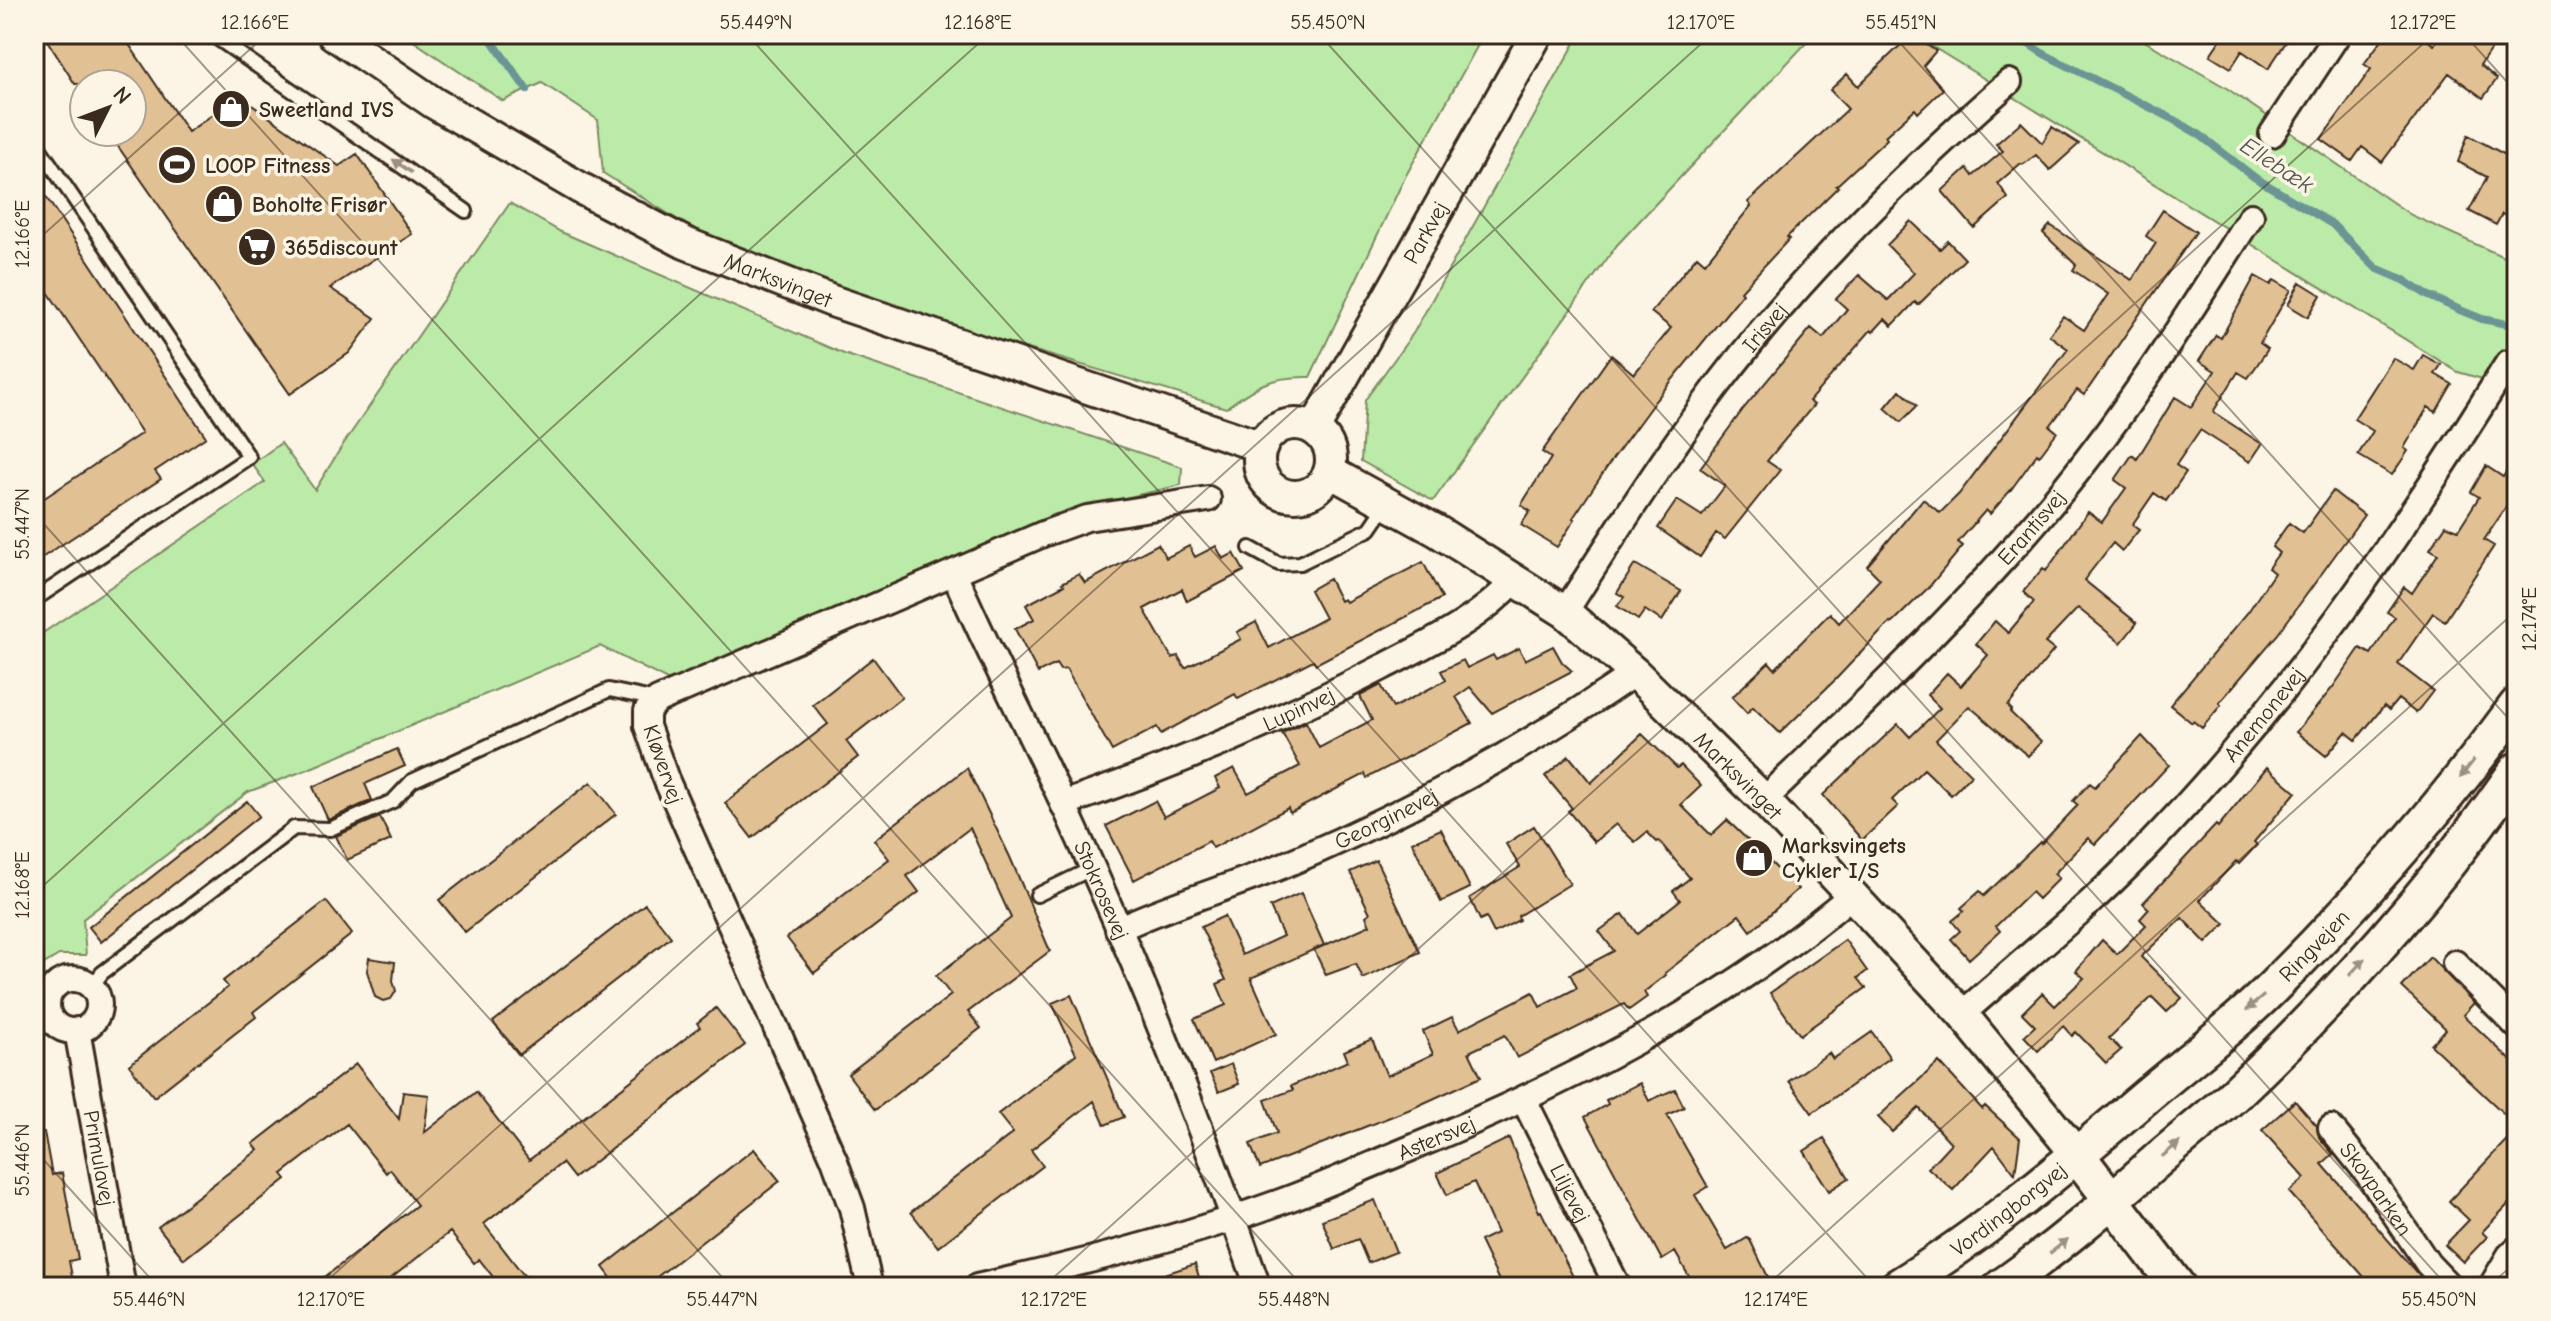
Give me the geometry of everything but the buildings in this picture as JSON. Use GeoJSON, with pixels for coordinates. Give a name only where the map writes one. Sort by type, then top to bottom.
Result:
{"type":"FeatureCollection","features":[{"type":"Feature","properties":{"kind":"main road","name":"Ringvejen"},"geometry":{"type":"LineString","coordinates":[[2078,1156],[2279,980],[2374,881],[2517,705]]}},
{"type":"Feature","properties":{"kind":"main road","name":"Ringvejen"},"geometry":{"type":"LineString","coordinates":[[2113,1200],[2234,1095],[2308,1021],[2469,839],[2517,770]]}},
{"type":"Feature","properties":{"kind":"main road"},"geometry":{"type":"LineString","coordinates":[[2078,1156],[2178,1287]]}},
{"type":"Feature","properties":{"kind":"main road","name":"Vordingborgvej"},"geometry":{"type":"LineString","coordinates":[[1897,1287],[2078,1156]]}},
{"type":"Feature","properties":{"kind":"main road"},"geometry":{"type":"LineString","coordinates":[[2001,1287],[2047,1255],[2113,1200]]}},
{"type":"Feature","properties":{"kind":"street","name":"Marksvinget"},"geometry":{"type":"LineString","coordinates":[[333,34],[446,110],[580,188],[685,243],[832,301],[1262,447]]}},
{"type":"Feature","properties":{"kind":"street","name":"Parkvej"},"geometry":{"type":"LineString","coordinates":[[1314,429],[1537,34]]}},
{"type":"Feature","properties":{"kind":"street"},"geometry":{"type":"LineString","coordinates":[[2272,134],[2338,34]]}},
{"type":"Feature","properties":{"kind":"street","name":"Irisvej"},"geometry":{"type":"LineString","coordinates":[[1565,612],[1649,479],[1720,383],[1779,311],[1886,194],[2009,82]]}},
{"type":"Feature","properties":{"kind":"street","name":"Erantisvej"},"geometry":{"type":"LineString","coordinates":[[1764,800],[1875,694],[1975,592],[2066,486],[2169,346],[2251,216]]}},
{"type":"Feature","properties":{"kind":"street","name":"Anemonevej"},"geometry":{"type":"LineString","coordinates":[[1962,1014],[2140,855],[2244,740],[2353,599],[2436,478],[2508,363]]}},
{"type":"Feature","properties":{"kind":"street"},"geometry":{"type":"LineString","coordinates":[[1305,425],[1314,429],[1328,444],[1332,463],[1330,472],[1317,490],[1297,497],[1276,491],[1263,477],[1259,458],[1262,447],[1275,430],[1284,426],[1305,425]]}},
{"type":"Feature","properties":{"kind":"street","name":"Marksvinget"},"geometry":{"type":"LineString","coordinates":[[1330,472],[1565,612],[1635,673],[1764,800],[1962,1014],[2078,1156]]}},
{"type":"Feature","properties":{"kind":"street","name":"Kløvervej"},"geometry":{"type":"LineString","coordinates":[[870,1287],[852,1208],[834,1159],[653,745],[647,726],[647,711],[658,700],[1043,534],[1087,518],[1208,499]]}},
{"type":"Feature","properties":{"kind":"street","name":"Stokrosevej"},"geometry":{"type":"LineString","coordinates":[[954,573],[1118,929],[1234,1216],[1258,1287]]}},
{"type":"Feature","properties":{"kind":"street","name":"Lupinvej"},"geometry":{"type":"LineString","coordinates":[[1063,804],[1233,740],[1329,695],[1482,612],[1515,580]]}},
{"type":"Feature","properties":{"kind":"street","name":"Georginevej"},"geometry":{"type":"LineString","coordinates":[[1118,929],[1234,886],[1365,828],[1556,726],[1635,673]]}},
{"type":"Feature","properties":{"kind":"street","name":"Astersvej"},"geometry":{"type":"LineString","coordinates":[[977,1287],[1159,1242],[1279,1202],[1524,1100],[1689,1011],[1852,895]]}},
{"type":"Feature","properties":{"kind":"street"},"geometry":{"type":"LineString","coordinates":[[2455,963],[2517,1026]]}},
{"type":"Feature","properties":{"kind":"street"},"geometry":{"type":"LineString","coordinates":[[80,979],[92,986],[99,1001],[97,1016],[87,1027],[77,1030],[62,1028],[49,1013],[48,998],[56,985],[65,980],[80,979]]}},
{"type":"Feature","properties":{"kind":"street","name":"Primulavej"},"geometry":{"type":"LineString","coordinates":[[77,1030],[123,1287]]}},
{"type":"Feature","properties":{"kind":"street","name":"Liljevej"},"geometry":{"type":"LineString","coordinates":[[1524,1100],[1618,1287]]}},
{"type":"Feature","properties":{"kind":"street","name":"Skovparken"},"geometry":{"type":"LineString","coordinates":[[2331,1128],[2368,1174],[2428,1264],[2450,1287]]}},
{"type":"Feature","properties":{"kind":"street"},"geometry":{"type":"LineString","coordinates":[[2491,1287],[2517,1249]]}},
{"type":"Feature","properties":{"kind":"lane"},"geometry":{"type":"LineString","coordinates":[[211,34],[466,211]]}},
{"type":"Feature","properties":{"kind":"lane"},"geometry":{"type":"LineString","coordinates":[[34,140],[249,457],[34,600]]}},
{"type":"Feature","properties":{"kind":"lane"},"geometry":{"type":"LineString","coordinates":[[1250,548],[1279,564],[1300,563],[1370,529],[1387,504]]}},
{"type":"Feature","properties":{"kind":"lane"},"geometry":{"type":"LineString","coordinates":[[92,986],[102,973],[294,828],[330,829],[393,801],[412,781],[609,690],[658,700]]}},
{"type":"Feature","properties":{"kind":"lane"},"geometry":{"type":"LineString","coordinates":[[1037,895],[1091,869]]}},
{"type":"Feature","properties":{"kind":"green space"},"geometry":{"type":"Polygon","coordinates":[[[403,34],[1484,34],[1404,179],[1310,377],[1274,380],[1226,408],[848,295],[688,226],[603,173],[598,120],[542,83],[503,101],[403,34]]]}},
{"type":"Feature","properties":{"kind":"green space"},"geometry":{"type":"Polygon","coordinates":[[[1580,34],[1821,34],[1807,42],[1617,245],[1433,501],[1361,461],[1365,400],[1414,332],[1580,34]]]}},
{"type":"Feature","properties":{"kind":"green space"},"geometry":{"type":"Polygon","coordinates":[[[1912,34],[2132,34],[2225,87],[2411,215],[2517,263],[2517,389],[2458,372],[1912,34]]]}},
{"type":"Feature","properties":{"kind":"green space"},"geometry":{"type":"Polygon","coordinates":[[[510,203],[561,232],[844,354],[1182,467],[1181,485],[1052,515],[675,684],[600,646],[248,792],[83,919],[86,955],[59,955],[34,970],[34,639],[265,482],[252,464],[281,443],[315,490],[510,203]]]}},
{"type":"Feature","properties":{"kind":"waterway"},"geometry":{"type":"LineString","coordinates":[[487,34],[527,90]]}},
{"type":"Feature","properties":{"kind":"waterway","name":"Ellebæk"},"geometry":{"type":"LineString","coordinates":[[2013,34],[2044,54],[2200,135],[2254,177],[2332,224],[2376,268],[2460,310],[2482,319],[2517,326]]}},
{"type":"Feature","properties":{"kind":"place","name":"Sweetland IVS"},"geometry":{"type":"Point","coordinates":[231,109]}},
{"type":"Feature","properties":{"kind":"place","name":"LOOP Fitness"},"geometry":{"type":"Point","coordinates":[177,165]}},
{"type":"Feature","properties":{"kind":"place","name":"Boholte Frisør"},"geometry":{"type":"Point","coordinates":[224,204]}},
{"type":"Feature","properties":{"kind":"place","name":"365discount"},"geometry":{"type":"Point","coordinates":[257,247]}},
{"type":"Feature","properties":{"kind":"place","name":"Marksvingets Cykler I/S"},"geometry":{"type":"Point","coordinates":[1754,858]}}]}
